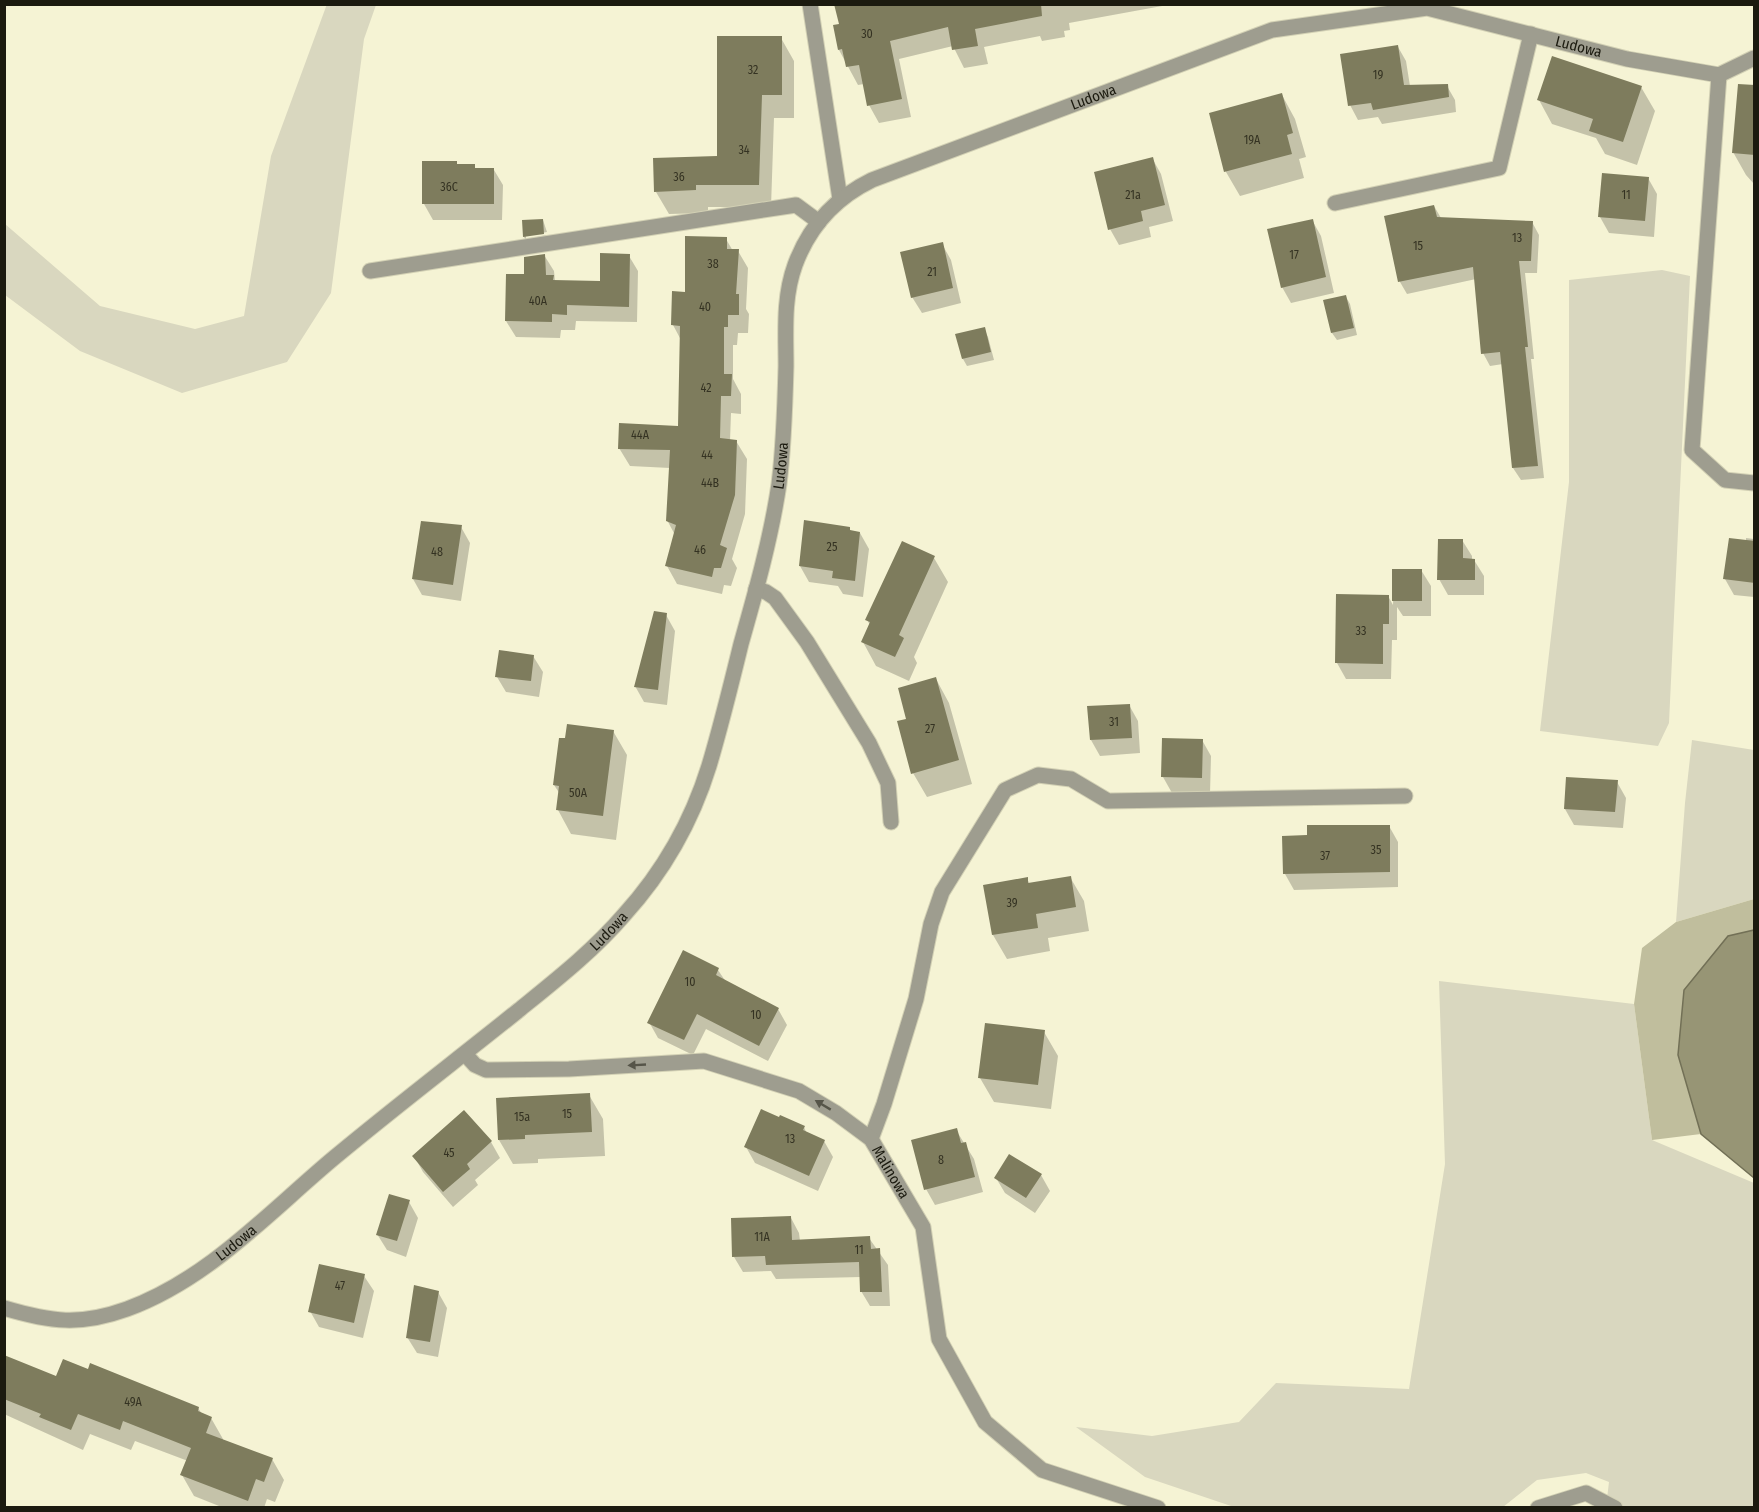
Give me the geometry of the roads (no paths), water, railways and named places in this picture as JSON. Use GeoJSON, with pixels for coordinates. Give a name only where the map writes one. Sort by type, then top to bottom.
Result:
{"type":"FeatureCollection","features":[{"type":"Feature","properties":{"kind":"street"},"geometry":{"type":"LineString","coordinates":[[810,4],[840,199]]}},
{"type":"Feature","properties":{"kind":"street","name":"Ludowa"},"geometry":{"type":"LineString","coordinates":[[4,1308],[35,1318],[65,1322],[94,1319],[146,1301],[188,1280],[216,1260],[336,1156],[573,966],[643,893],[675,846],[697,799],[708,768],[756,589],[779,484],[785,396],[785,318],[788,289],[794,268],[802,248],[819,222],[840,199],[855,188],[1272,30],[1427,8],[1627,59],[1719,75]]}},
{"type":"Feature","properties":{"kind":"street"},"geometry":{"type":"LineString","coordinates":[[1335,203],[1499,168],[1531,34]]}},
{"type":"Feature","properties":{"kind":"street"},"geometry":{"type":"LineString","coordinates":[[1755,58],[1719,75],[1692,450],[1725,480],[1755,483]]}},
{"type":"Feature","properties":{"kind":"street"},"geometry":{"type":"LineString","coordinates":[[370,271],[796,205],[819,222]]}},
{"type":"Feature","properties":{"kind":"street"},"geometry":{"type":"LineString","coordinates":[[756,589],[775,598],[807,642],[869,743],[888,783],[891,822]]}},
{"type":"Feature","properties":{"kind":"street"},"geometry":{"type":"LineString","coordinates":[[871,1139],[916,999],[931,924],[942,892],[1005,790],[1038,775],[1071,779],[1108,801],[1405,796]]}},
{"type":"Feature","properties":{"kind":"street","name":"Malinowa"},"geometry":{"type":"LineString","coordinates":[[465,1054],[475,1065],[486,1070],[704,1061],[799,1091],[836,1113],[871,1139],[923,1227],[939,1339],[985,1422],[1042,1470],[1158,1508]]}},
{"type":"Feature","properties":{"kind":"street"},"geometry":{"type":"LineString","coordinates":[[1538,1508],[1586,1493],[1615,1508]]}}]}
